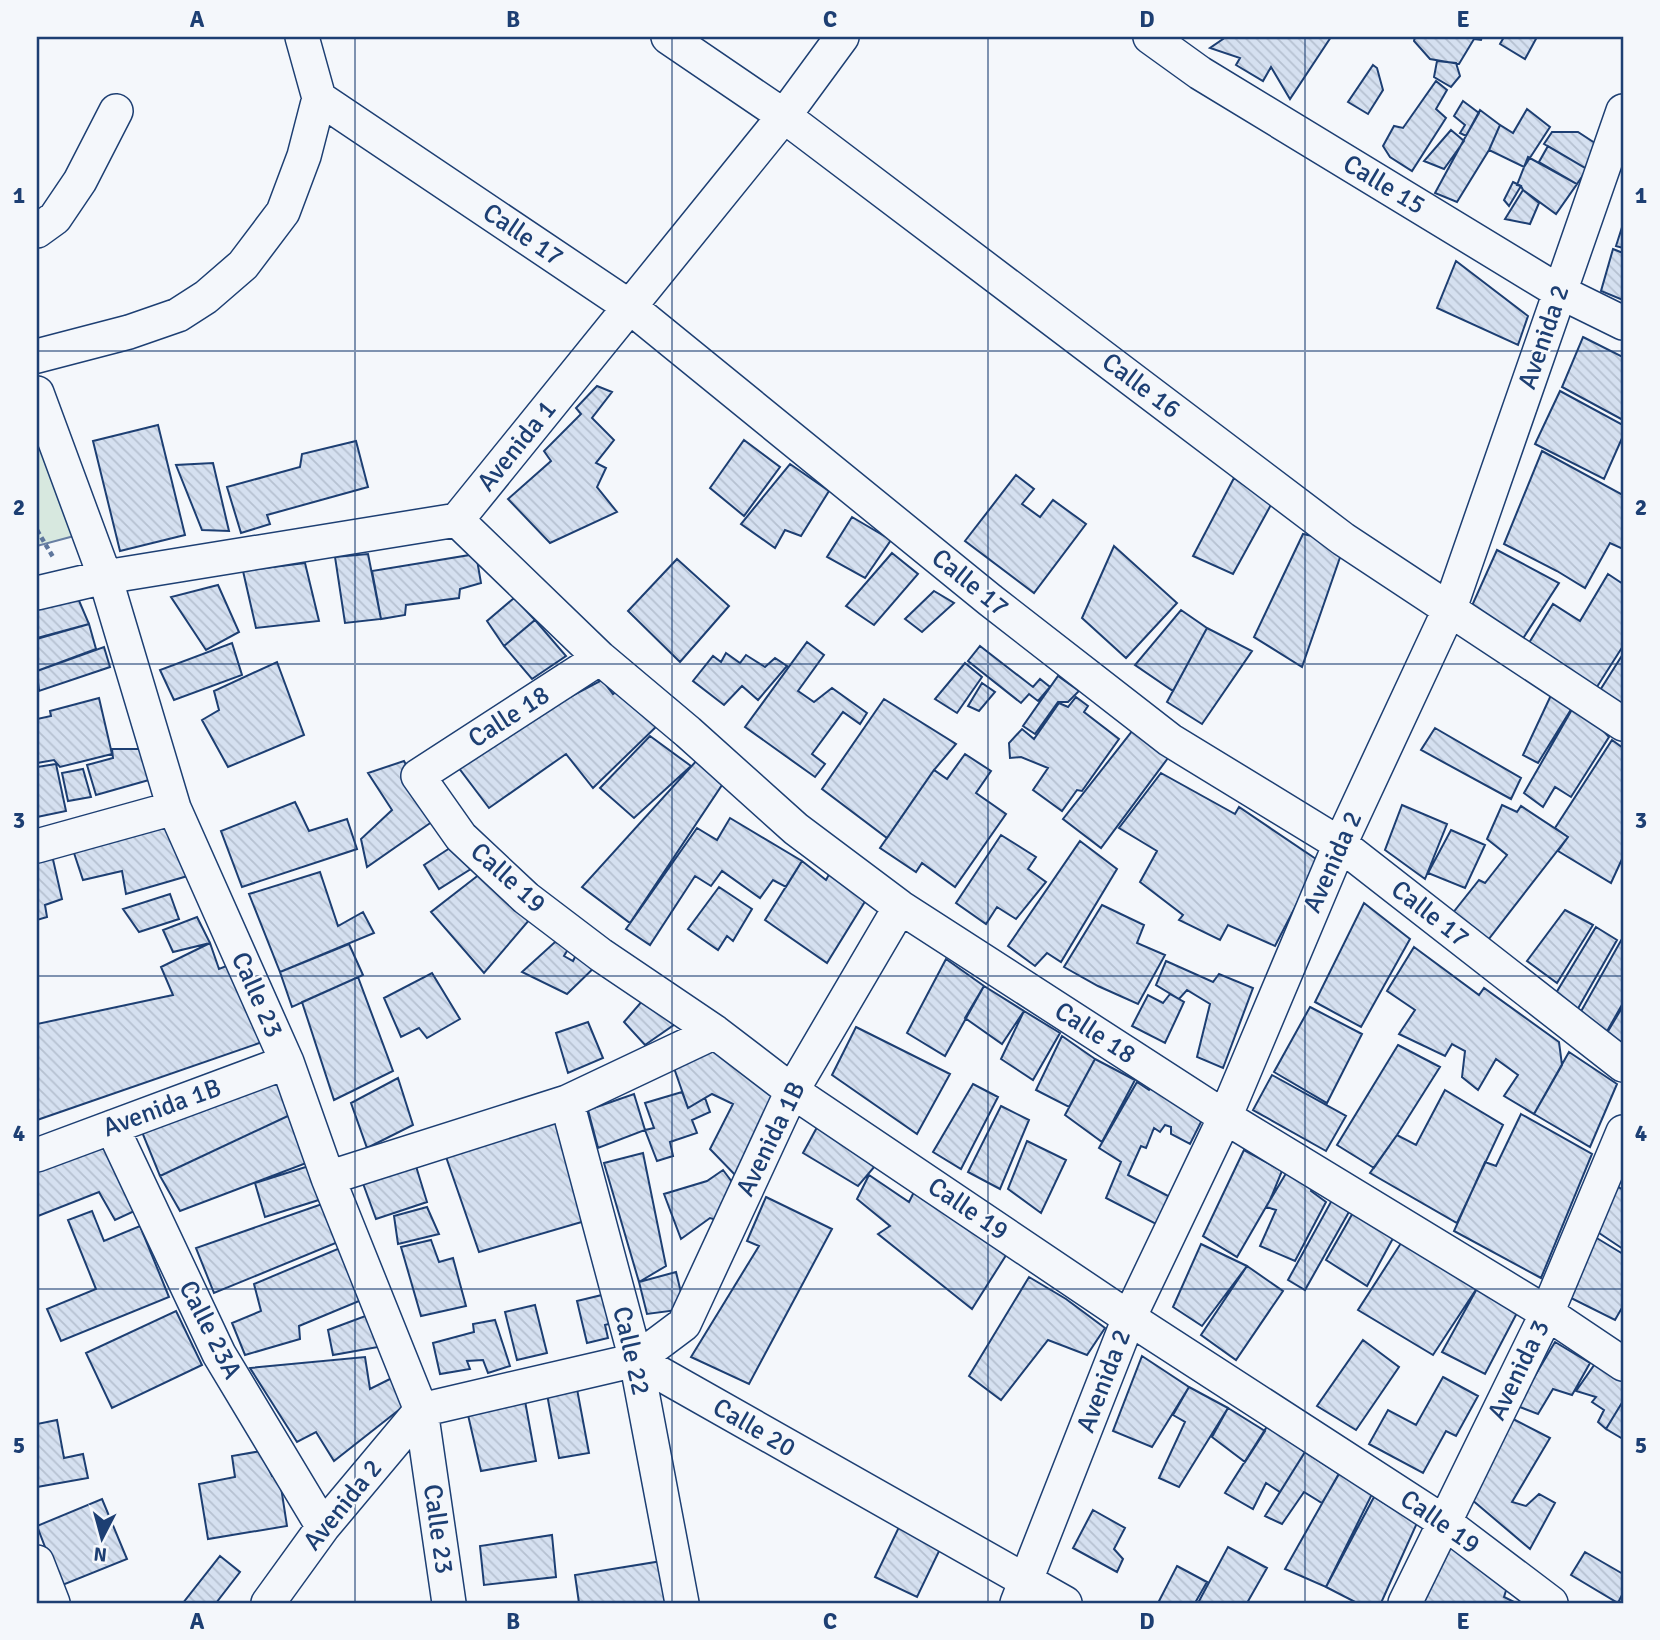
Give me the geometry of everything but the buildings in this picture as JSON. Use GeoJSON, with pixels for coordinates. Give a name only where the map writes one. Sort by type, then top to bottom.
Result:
{"type":"FeatureCollection","features":[{"type":"Feature","properties":{"kind":"street"},"geometry":{"type":"LineString","coordinates":[[37,356],[129,332],[178,315],[206,297],[243,265],[283,212],[304,156],[319,98],[302,37]]}},
{"type":"Feature","properties":{"kind":"street","name":"Calle 16"},"geometry":{"type":"LineString","coordinates":[[668,37],[784,116],[1343,539],[1623,723]]}},
{"type":"Feature","properties":{"kind":"street","name":"Avenida 1"},"geometry":{"type":"LineString","coordinates":[[457,520],[784,116],[842,37]]}},
{"type":"Feature","properties":{"kind":"street","name":"Calle 15"},"geometry":{"type":"LineString","coordinates":[[1150,37],[1200,73],[1560,292],[1623,323]]}},
{"type":"Feature","properties":{"kind":"street","name":"Calle 17"},"geometry":{"type":"LineString","coordinates":[[319,98],[629,307],[990,600],[1170,740],[1340,844],[1623,1065]]}},
{"type":"Feature","properties":{"kind":"street"},"geometry":{"type":"LineString","coordinates":[[37,232],[55,218],[80,181],[116,111]]}},
{"type":"Feature","properties":{"kind":"street","name":"Avenida 2"},"geometry":{"type":"LineString","coordinates":[[1021,1592],[1129,1318],[1225,1117],[1340,844],[1450,608],[1623,111]]}},
{"type":"Feature","properties":{"kind":"street","name":"Calle 23"},"geometry":{"type":"LineString","coordinates":[[37,393],[105,577],[174,808],[287,1062],[328,1178],[421,1410],[449,1603]]}},
{"type":"Feature","properties":{"kind":"street"},"geometry":{"type":"LineString","coordinates":[[37,593],[105,577],[457,520]]}},
{"type":"Feature","properties":{"kind":"street","name":"Calle 18"},"geometry":{"type":"LineString","coordinates":[[457,520],[600,658],[796,829],[900,907],[1225,1117],[1547,1313],[1623,1364]]}},
{"type":"Feature","properties":{"kind":"street","name":"Calle 18"},"geometry":{"type":"LineString","coordinates":[[418,776],[600,658]]}},
{"type":"Feature","properties":{"kind":"street","name":"Calle 19"},"geometry":{"type":"LineString","coordinates":[[418,776],[461,837],[526,898],[601,956],[715,1032],[793,1091],[1129,1318],[1444,1522],[1551,1603]]}},
{"type":"Feature","properties":{"kind":"street"},"geometry":{"type":"LineString","coordinates":[[37,846],[174,808]]}},
{"type":"Feature","properties":{"kind":"street","name":"Avenida 1B"},"geometry":{"type":"LineString","coordinates":[[636,1360],[684,1324],[793,1091],[900,907]]}},
{"type":"Feature","properties":{"kind":"street"},"geometry":{"type":"LineString","coordinates":[[328,1178],[566,1102],[715,1032]]}},
{"type":"Feature","properties":{"kind":"street","name":"Avenida 1B"},"geometry":{"type":"LineString","coordinates":[[37,1155],[287,1062]]}},
{"type":"Feature","properties":{"kind":"street","name":"Calle 22"},"geometry":{"type":"LineString","coordinates":[[566,1102],[636,1360],[682,1603]]}},
{"type":"Feature","properties":{"kind":"street","name":"Calle 23A"},"geometry":{"type":"LineString","coordinates":[[112,1127],[219,1354],[323,1527]]}},
{"type":"Feature","properties":{"kind":"street","name":"Avenida 3"},"geometry":{"type":"LineString","coordinates":[[1405,1603],[1547,1313],[1623,1132]]}},
{"type":"Feature","properties":{"kind":"street"},"geometry":{"type":"LineString","coordinates":[[421,1410],[636,1360]]}},
{"type":"Feature","properties":{"kind":"street","name":"Calle 20"},"geometry":{"type":"LineString","coordinates":[[636,1360],[1021,1592],[1065,1603]]}},
{"type":"Feature","properties":{"kind":"street","name":"Avenida 2"},"geometry":{"type":"LineString","coordinates":[[268,1603],[323,1527],[421,1410]]}},
{"type":"Feature","properties":{"kind":"street"},"geometry":{"type":"LineString","coordinates":[[37,1562],[53,1603]]}},
{"type":"Feature","properties":{"kind":"shaded area"},"geometry":{"type":"Polygon","coordinates":[[[37,434],[74,536],[37,546],[37,434]]]}}]}
